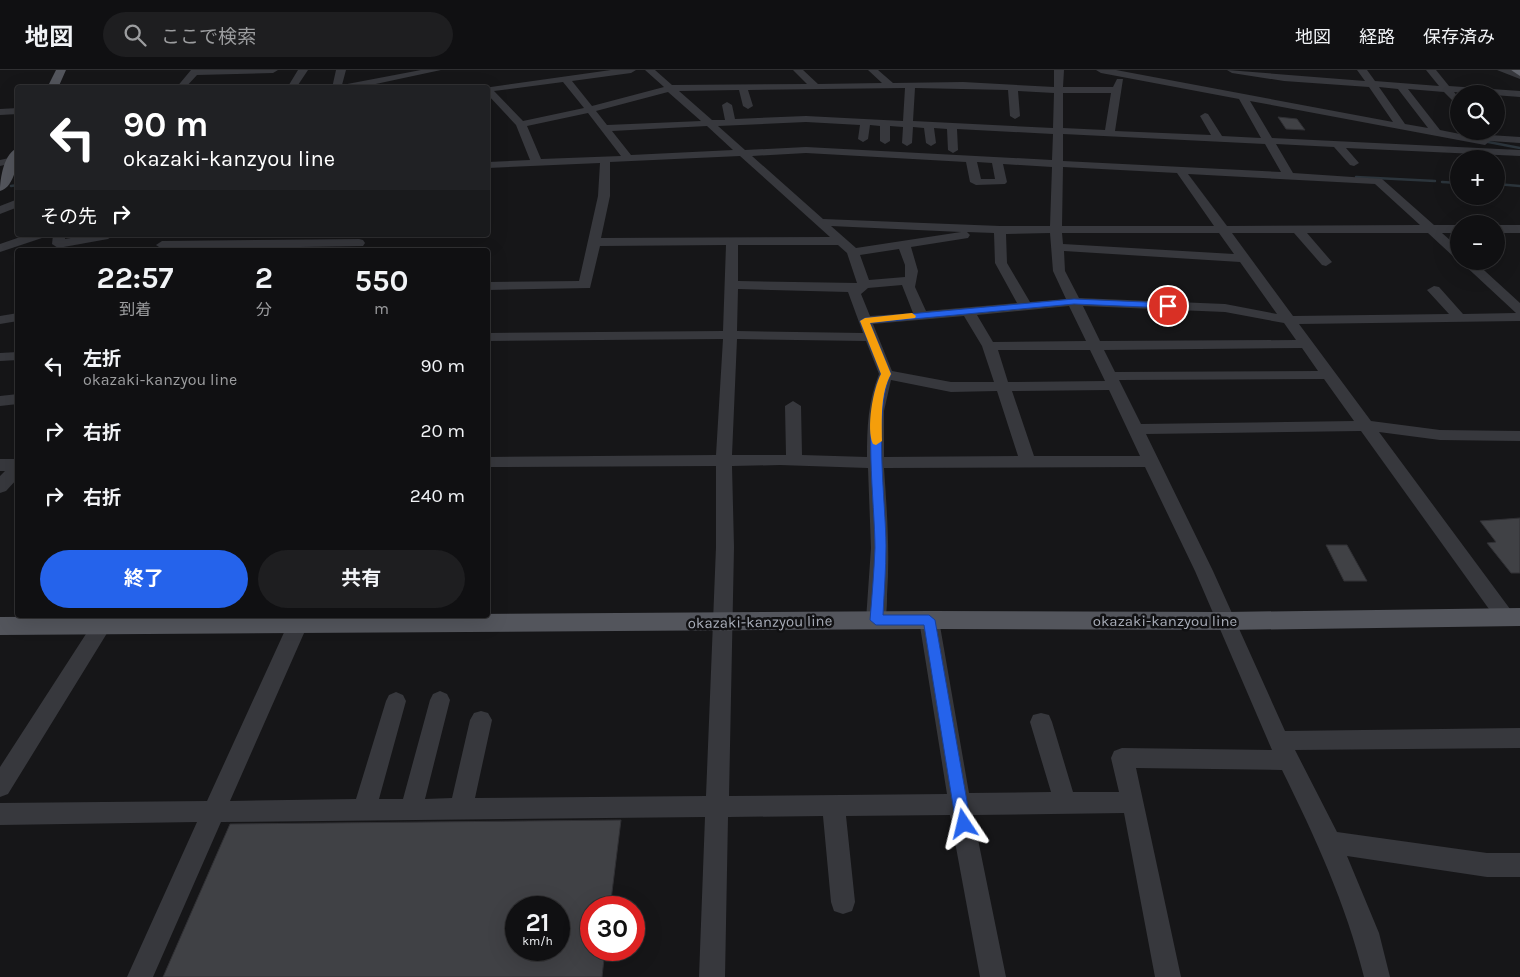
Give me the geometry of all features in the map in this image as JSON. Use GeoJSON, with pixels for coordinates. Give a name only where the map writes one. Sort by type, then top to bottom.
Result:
{"type":"FeatureCollection","features":[{"type":"Feature","properties":{"kind":"main road"},"geometry":{"type":"LineString","coordinates":[[54,85],[61,70]]}},
{"type":"Feature","properties":{"kind":"main road"},"geometry":{"type":"LineString","coordinates":[[0,187],[15,159]]}},
{"type":"Feature","properties":{"kind":"main road","name":"okazaki-kanzyou line"},"geometry":{"type":"LineString","coordinates":[[0,626],[300,620],[722,622],[876,620],[1225,621],[1513,618]]}},
{"type":"Feature","properties":{"kind":"street"},"geometry":{"type":"LineString","coordinates":[[183,85],[195,71],[273,70]]}},
{"type":"Feature","properties":{"kind":"street"},"geometry":{"type":"LineString","coordinates":[[338,85],[341,70]]}},
{"type":"Feature","properties":{"kind":"street"},"geometry":{"type":"LineString","coordinates":[[352,85],[412,72],[436,70]]}},
{"type":"Feature","properties":{"kind":"street"},"geometry":{"type":"LineString","coordinates":[[537,70],[544,82]]}},
{"type":"Feature","properties":{"kind":"street"},"geometry":{"type":"LineString","coordinates":[[490,90],[631,70]]}},
{"type":"Feature","properties":{"kind":"street"},"geometry":{"type":"LineString","coordinates":[[650,70],[853,252],[862,286]]}},
{"type":"Feature","properties":{"kind":"street"},"geometry":{"type":"LineString","coordinates":[[798,70],[816,87]]}},
{"type":"Feature","properties":{"kind":"street"},"geometry":{"type":"LineString","coordinates":[[873,70],[892,86]]}},
{"type":"Feature","properties":{"kind":"street"},"geometry":{"type":"LineString","coordinates":[[1059,70],[1056,229],[1059,271],[1204,571],[1283,751],[1330,842],[1366,933],[1377,977]]}},
{"type":"Feature","properties":{"kind":"street"},"geometry":{"type":"LineString","coordinates":[[1101,70],[1125,72],[1243,97],[1450,132]]}},
{"type":"Feature","properties":{"kind":"street"},"geometry":{"type":"LineString","coordinates":[[1234,70],[1271,73],[1288,78],[1520,94]]}},
{"type":"Feature","properties":{"kind":"street"},"geometry":{"type":"LineString","coordinates":[[1362,70],[1402,125],[1520,149]]}},
{"type":"Feature","properties":{"kind":"street"},"geometry":{"type":"LineString","coordinates":[[1432,70],[1450,94]]}},
{"type":"Feature","properties":{"kind":"street"},"geometry":{"type":"LineString","coordinates":[[1502,70],[1520,76]]}},
{"type":"Feature","properties":{"kind":"street"},"geometry":{"type":"LineString","coordinates":[[412,72],[416,85]]}},
{"type":"Feature","properties":{"kind":"street"},"geometry":{"type":"LineString","coordinates":[[1110,133],[1116,90],[1125,72]]}},
{"type":"Feature","properties":{"kind":"street"},"geometry":{"type":"LineString","coordinates":[[288,85],[302,73]]}},
{"type":"Feature","properties":{"kind":"street"},"geometry":{"type":"LineString","coordinates":[[293,85],[302,73]]}},
{"type":"Feature","properties":{"kind":"street"},"geometry":{"type":"LineString","coordinates":[[1288,78],[1299,100]]}},
{"type":"Feature","properties":{"kind":"street"},"geometry":{"type":"LineString","coordinates":[[566,79],[607,128],[628,158]]}},
{"type":"Feature","properties":{"kind":"street"},"geometry":{"type":"LineString","coordinates":[[521,124],[592,110],[671,88],[963,85],[1014,89],[1116,90]]}},
{"type":"Feature","properties":{"kind":"street"},"geometry":{"type":"LineString","coordinates":[[908,142],[907,124],[910,86]]}},
{"type":"Feature","properties":{"kind":"street"},"geometry":{"type":"LineString","coordinates":[[1188,86],[1194,98]]}},
{"type":"Feature","properties":{"kind":"street"},"geometry":{"type":"LineString","coordinates":[[1401,86],[1435,131]]}},
{"type":"Feature","properties":{"kind":"street"},"geometry":{"type":"LineString","coordinates":[[743,88],[748,106]]}},
{"type":"Feature","properties":{"kind":"street"},"geometry":{"type":"LineString","coordinates":[[1014,89],[1016,116]]}},
{"type":"Feature","properties":{"kind":"street"},"geometry":{"type":"LineString","coordinates":[[490,92],[521,124],[537,163]]}},
{"type":"Feature","properties":{"kind":"street"},"geometry":{"type":"LineString","coordinates":[[1243,97],[1289,176]]}},
{"type":"Feature","properties":{"kind":"street"},"geometry":{"type":"LineString","coordinates":[[727,106],[731,122]]}},
{"type":"Feature","properties":{"kind":"street"},"geometry":{"type":"LineString","coordinates":[[0,112],[15,111]]}},
{"type":"Feature","properties":{"kind":"street"},"geometry":{"type":"LineString","coordinates":[[1205,116],[1219,140]]}},
{"type":"Feature","properties":{"kind":"street"},"geometry":{"type":"LineString","coordinates":[[607,128],[806,119],[1520,153]]}},
{"type":"Feature","properties":{"kind":"street"},"geometry":{"type":"LineString","coordinates":[[863,139],[865,122]]}},
{"type":"Feature","properties":{"kind":"street"},"geometry":{"type":"LineString","coordinates":[[885,123],[885,141]]}},
{"type":"Feature","properties":{"kind":"street"},"geometry":{"type":"LineString","coordinates":[[929,125],[931,143]]}},
{"type":"Feature","properties":{"kind":"street"},"geometry":{"type":"LineString","coordinates":[[952,126],[953,150]]}},
{"type":"Feature","properties":{"kind":"street"},"geometry":{"type":"LineString","coordinates":[[1505,138],[1520,140]]}},
{"type":"Feature","properties":{"kind":"street"},"geometry":{"type":"LineString","coordinates":[[1338,145],[1354,163]]}},
{"type":"Feature","properties":{"kind":"street"},"geometry":{"type":"LineString","coordinates":[[490,165],[806,150],[1378,180],[1450,247]]}},
{"type":"Feature","properties":{"kind":"street"},"geometry":{"type":"LineString","coordinates":[[0,163],[15,157]]}},
{"type":"Feature","properties":{"kind":"street"},"geometry":{"type":"LineString","coordinates":[[490,286],[585,285],[604,196],[605,160]]}},
{"type":"Feature","properties":{"kind":"street"},"geometry":{"type":"LineString","coordinates":[[971,160],[976,182],[1001,182],[997,161]]}},
{"type":"Feature","properties":{"kind":"street"},"geometry":{"type":"LineString","coordinates":[[1179,169],[1289,320],[1513,618]]}},
{"type":"Feature","properties":{"kind":"street"},"geometry":{"type":"LineString","coordinates":[[0,211],[15,204]]}},
{"type":"Feature","properties":{"kind":"street"},"geometry":{"type":"LineString","coordinates":[[818,222],[1000,230],[1450,229]]}},
{"type":"Feature","properties":{"kind":"street"},"geometry":{"type":"LineString","coordinates":[[1298,229],[1326,262]]}},
{"type":"Feature","properties":{"kind":"street"},"geometry":{"type":"LineString","coordinates":[[1505,229],[1520,229]]}},
{"type":"Feature","properties":{"kind":"street"},"geometry":{"type":"LineString","coordinates":[[853,252],[1000,230]]}},
{"type":"Feature","properties":{"kind":"street"},"geometry":{"type":"LineString","coordinates":[[1000,230],[1001,263],[1025,305]]}},
{"type":"Feature","properties":{"kind":"street"},"geometry":{"type":"LineString","coordinates":[[0,248],[32,237]]}},
{"type":"Feature","properties":{"kind":"street"},"geometry":{"type":"LineString","coordinates":[[59,237],[58,244],[82,245],[103,237]]}},
{"type":"Feature","properties":{"kind":"street"},"geometry":{"type":"LineString","coordinates":[[712,977],[725,547],[724,461],[732,241]]}},
{"type":"Feature","properties":{"kind":"street"},"geometry":{"type":"LineString","coordinates":[[595,242],[839,241]]}},
{"type":"Feature","properties":{"kind":"street"},"geometry":{"type":"LineString","coordinates":[[162,243],[359,243]]}},
{"type":"Feature","properties":{"kind":"street"},"geometry":{"type":"LineString","coordinates":[[904,244],[910,259],[911,281],[908,287],[921,315]]}},
{"type":"Feature","properties":{"kind":"street"},"geometry":{"type":"LineString","coordinates":[[1057,247],[1243,258]]}},
{"type":"Feature","properties":{"kind":"street"},"geometry":{"type":"LineString","coordinates":[[1476,270],[1520,310]]}},
{"type":"Feature","properties":{"kind":"street"},"geometry":{"type":"LineString","coordinates":[[730,285],[862,286],[911,281]]}},
{"type":"Feature","properties":{"kind":"street"},"geometry":{"type":"LineString","coordinates":[[862,286],[854,293],[886,374],[882,382],[877,411],[876,463],[880,548],[876,620]]}},
{"type":"Feature","properties":{"kind":"street"},"geometry":{"type":"LineString","coordinates":[[1434,290],[1460,318]]}},
{"type":"Feature","properties":{"kind":"street"},"geometry":{"type":"LineString","coordinates":[[865,321],[1074,302],[1225,308],[1289,320],[1520,317]]}},
{"type":"Feature","properties":{"kind":"street"},"geometry":{"type":"LineString","coordinates":[[968,311],[989,346],[1028,462]]}},
{"type":"Feature","properties":{"kind":"street"},"geometry":{"type":"LineString","coordinates":[[0,320],[15,318]]}},
{"type":"Feature","properties":{"kind":"street"},"geometry":{"type":"LineString","coordinates":[[490,337],[730,334],[872,336]]}},
{"type":"Feature","properties":{"kind":"street"},"geometry":{"type":"LineString","coordinates":[[989,346],[1307,344]]}},
{"type":"Feature","properties":{"kind":"street"},"geometry":{"type":"LineString","coordinates":[[0,357],[15,356]]}},
{"type":"Feature","properties":{"kind":"street"},"geometry":{"type":"LineString","coordinates":[[886,374],[951,387],[1002,387],[1111,381],[1330,375]]}},
{"type":"Feature","properties":{"kind":"street"},"geometry":{"type":"LineString","coordinates":[[0,401],[15,399]]}},
{"type":"Feature","properties":{"kind":"street"},"geometry":{"type":"LineString","coordinates":[[792,406],[794,460]]}},
{"type":"Feature","properties":{"kind":"street"},"geometry":{"type":"LineString","coordinates":[[1134,429],[1368,426],[1405,429],[1440,436],[1520,436]]}},
{"type":"Feature","properties":{"kind":"street"},"geometry":{"type":"LineString","coordinates":[[490,462],[794,460],[876,463],[1150,461]]}},
{"type":"Feature","properties":{"kind":"street"},"geometry":{"type":"LineString","coordinates":[[0,465],[15,466]]}},
{"type":"Feature","properties":{"kind":"street"},"geometry":{"type":"LineString","coordinates":[[0,488],[15,470]]}},
{"type":"Feature","properties":{"kind":"street"},"geometry":{"type":"LineString","coordinates":[[140,977],[300,620]]}},
{"type":"Feature","properties":{"kind":"street"},"geometry":{"type":"LineString","coordinates":[[929,620],[960,805],[993,977]]}},
{"type":"Feature","properties":{"kind":"street"},"geometry":{"type":"LineString","coordinates":[[0,787],[102,625]]}},
{"type":"Feature","properties":{"kind":"street"},"geometry":{"type":"LineString","coordinates":[[412,810],[440,700]]}},
{"type":"Feature","properties":{"kind":"street"},"geometry":{"type":"LineString","coordinates":[[364,810],[396,701]]}},
{"type":"Feature","properties":{"kind":"street"},"geometry":{"type":"LineString","coordinates":[[461,808],[481,720]]}},
{"type":"Feature","properties":{"kind":"street"},"geometry":{"type":"LineString","coordinates":[[1041,722],[1065,803]]}},
{"type":"Feature","properties":{"kind":"street"},"geometry":{"type":"LineString","coordinates":[[1168,977],[1133,802],[1122,758],[1520,738]]}},
{"type":"Feature","properties":{"kind":"street"},"geometry":{"type":"LineString","coordinates":[[0,814],[1133,802]]}},
{"type":"Feature","properties":{"kind":"street"},"geometry":{"type":"LineString","coordinates":[[833,806],[843,902]]}},
{"type":"Feature","properties":{"kind":"street"},"geometry":{"type":"LineString","coordinates":[[1330,842],[1487,865],[1520,865]]}},
{"type":"Feature","properties":{"kind":"building"},"geometry":{"type":"Polygon","coordinates":[[[1278,117],[1297,119],[1305,130],[1286,129],[1278,117]]]}},
{"type":"Feature","properties":{"kind":"building"},"geometry":{"type":"Polygon","coordinates":[[[1520,518],[1520,573],[1511,573],[1487,543],[1496,542],[1480,521],[1520,518]]]}},
{"type":"Feature","properties":{"kind":"building"},"geometry":{"type":"Polygon","coordinates":[[[1326,545],[1347,545],[1367,581],[1344,581],[1326,545]]]}},
{"type":"Feature","properties":{"kind":"building"},"geometry":{"type":"Polygon","coordinates":[[[621,820],[612,896],[580,896],[580,961],[604,961],[602,977],[163,977],[230,824],[621,820]]]}},
{"type":"Feature","properties":{"kind":"waterway"},"geometry":{"type":"LineString","coordinates":[[1483,141],[1520,148]]}},
{"type":"Feature","properties":{"kind":"waterway"},"geometry":{"type":"LineString","coordinates":[[1356,177],[1435,181]]}},
{"type":"Feature","properties":{"kind":"waterway"},"geometry":{"type":"LineString","coordinates":[[1442,182],[1450,182]]}},
{"type":"Feature","properties":{"kind":"waterway"},"geometry":{"type":"LineString","coordinates":[[11,186],[15,185]]}},
{"type":"Feature","properties":{"kind":"waterway"},"geometry":{"type":"LineString","coordinates":[[1505,185],[1520,186]]}},
{"type":"Feature","properties":{"kind":"slow traffic"},"geometry":{"type":"LineString","coordinates":[[876,441],[877,411],[882,382],[886,374],[865,321],[912,316]]}},
{"type":"Feature","properties":{"kind":"route"},"geometry":{"type":"LineString","coordinates":[[964,824],[929,620],[876,620],[880,548],[876,463],[877,411],[882,382],[886,374],[865,321],[1074,302],[1168,306]]}}]}
